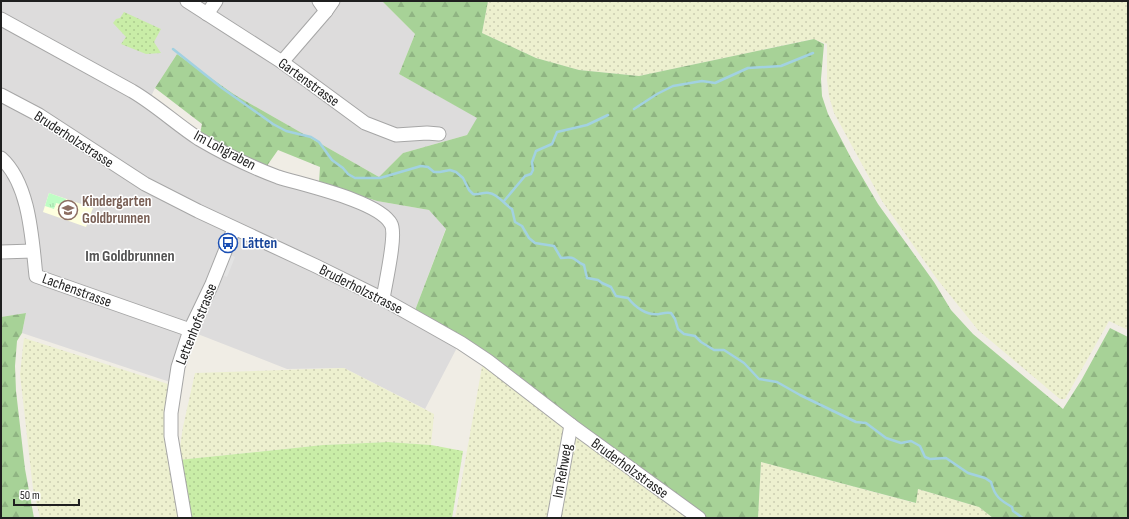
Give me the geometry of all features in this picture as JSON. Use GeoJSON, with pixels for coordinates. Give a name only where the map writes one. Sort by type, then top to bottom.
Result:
{"type":"FeatureCollection","features":[{"type":"Feature","properties":{"kind":"street","name":"Gartenstrasse"},"geometry":{"type":"LineString","coordinates":[[187,1],[282,62],[366,123],[396,135],[427,133],[439,134]]}},
{"type":"Feature","properties":{"kind":"street"},"geometry":{"type":"LineString","coordinates":[[207,14],[216,1]]}},
{"type":"Feature","properties":{"kind":"street"},"geometry":{"type":"LineString","coordinates":[[282,62],[326,4]]}},
{"type":"Feature","properties":{"kind":"street","name":"Im Lohgraben"},"geometry":{"type":"LineString","coordinates":[[1,19],[143,98],[198,138],[231,155],[278,176],[328,190],[384,215],[392,225],[393,236],[383,299]]}},
{"type":"Feature","properties":{"kind":"street","name":"Bruderholzstrasse"},"geometry":{"type":"LineString","coordinates":[[1,95],[39,115],[145,184],[234,229],[316,266],[383,299],[461,343],[488,361],[571,425],[699,518]]}},
{"type":"Feature","properties":{"kind":"street","name":"Lachenstrasse"},"geometry":{"type":"LineString","coordinates":[[1,158],[14,176],[22,194],[30,219],[36,276],[190,330]]}},
{"type":"Feature","properties":{"kind":"street","name":"Lettenhofstrasse"},"geometry":{"type":"LineString","coordinates":[[185,518],[171,436],[171,413],[178,367],[190,330],[214,279],[234,229]]}},
{"type":"Feature","properties":{"kind":"street"},"geometry":{"type":"LineString","coordinates":[[1,252],[33,251]]}},
{"type":"Feature","properties":{"kind":"street","name":"Im Rehweg"},"geometry":{"type":"LineString","coordinates":[[554,518],[571,425]]}},
{"type":"Feature","properties":{"kind":"shaded area"},"geometry":{"type":"Polygon","coordinates":[[[1,1],[382,1],[415,34],[399,74],[478,118],[467,135],[403,153],[379,177],[235,95],[177,54],[155,88],[149,101],[238,159],[377,201],[429,210],[446,228],[414,313],[461,340],[425,409],[344,368],[287,369],[190,331],[176,384],[22,333],[26,313],[1,317],[1,1]]]}},
{"type":"Feature","properties":{"kind":"shaded area"},"geometry":{"type":"Polygon","coordinates":[[[488,1],[1128,1],[1128,330],[1109,321],[1065,399],[1060,399],[978,330],[937,279],[882,201],[834,113],[829,96],[827,80],[827,44],[813,39],[639,76],[579,70],[536,58],[482,33],[488,1]]]}},
{"type":"Feature","properties":{"kind":"shaded area","name":"Kindergarten Goldbrunnen"},"geometry":{"type":"Polygon","coordinates":[[[49,193],[93,208],[86,227],[43,212],[49,193]]]}},
{"type":"Feature","properties":{"kind":"shaded area"},"geometry":{"type":"Polygon","coordinates":[[[228,254],[235,257],[227,277],[220,274],[228,254]]]}},
{"type":"Feature","properties":{"kind":"shaded area"},"geometry":{"type":"Polygon","coordinates":[[[24,338],[171,385],[182,518],[40,518],[33,489],[20,374],[24,338]]]}},
{"type":"Feature","properties":{"kind":"shaded area"},"geometry":{"type":"Polygon","coordinates":[[[483,361],[693,518],[455,518],[483,361]]]}},
{"type":"Feature","properties":{"kind":"shaded area"},"geometry":{"type":"Polygon","coordinates":[[[344,368],[434,414],[431,445],[388,442],[323,445],[178,460],[183,427],[195,373],[344,368]]]}},
{"type":"Feature","properties":{"kind":"shaded area"},"geometry":{"type":"Polygon","coordinates":[[[761,462],[915,503],[918,489],[979,507],[993,518],[758,518],[761,462]]]}},
{"type":"Feature","properties":{"kind":"green space"},"geometry":{"type":"Polygon","coordinates":[[[382,1],[488,1],[482,33],[536,58],[579,70],[639,76],[814,39],[824,44],[821,79],[822,96],[828,114],[851,158],[878,204],[934,282],[951,310],[973,334],[1063,409],[1082,379],[1110,328],[1128,337],[1128,518],[993,518],[979,507],[918,489],[916,503],[761,462],[758,518],[702,518],[414,313],[446,229],[429,210],[377,201],[319,183],[320,167],[278,150],[264,170],[199,138],[202,124],[155,88],[177,54],[235,95],[379,177],[403,153],[467,135],[477,118],[399,74],[415,34],[382,1]]]}},
{"type":"Feature","properties":{"kind":"green space"},"geometry":{"type":"Polygon","coordinates":[[[124,12],[161,29],[154,42],[161,53],[146,54],[121,44],[126,37],[113,23],[116,19],[120,18],[124,12]]]}},
{"type":"Feature","properties":{"kind":"green space"},"geometry":{"type":"Polygon","coordinates":[[[49,193],[66,199],[64,205],[56,203],[54,209],[45,206],[49,193]]]}},
{"type":"Feature","properties":{"kind":"green space"},"geometry":{"type":"Polygon","coordinates":[[[26,313],[22,333],[17,341],[15,366],[16,391],[25,469],[34,518],[1,518],[1,317],[26,313]]]}},
{"type":"Feature","properties":{"kind":"green space"},"geometry":{"type":"Polygon","coordinates":[[[388,442],[431,445],[463,451],[452,518],[188,518],[178,460],[323,445],[388,442]]]}},
{"type":"Feature","properties":{"kind":"waterway"},"geometry":{"type":"LineString","coordinates":[[173,49],[222,88],[273,124],[286,131],[311,137],[319,142],[332,160],[355,178],[380,178],[421,166],[428,167],[434,172],[450,170],[456,172],[463,178],[469,190],[473,194],[492,194],[512,209],[515,222],[522,226],[529,238],[535,243],[554,246],[561,258],[573,258],[584,265],[587,278],[598,280],[611,287],[616,296],[628,298],[638,308],[650,314],[671,313],[675,319],[678,329],[684,334],[695,336],[701,342],[714,350],[724,350],[744,363],[759,379],[777,382],[800,395],[856,422],[866,423],[886,438],[901,443],[911,441],[920,446],[925,457],[930,459],[946,458],[968,473],[985,478],[991,482],[998,498],[1012,507],[1013,511],[1023,518]]}},
{"type":"Feature","properties":{"kind":"waterway"},"geometry":{"type":"LineString","coordinates":[[634,109],[657,94],[673,86],[702,81],[715,83],[748,68],[781,66],[813,53]]}},
{"type":"Feature","properties":{"kind":"waterway"},"geometry":{"type":"LineString","coordinates":[[504,201],[525,176],[531,174],[533,170],[532,162],[536,151],[552,144],[557,132],[587,125],[608,115]]}},
{"type":"Feature","properties":{"kind":"place","name":"Kindergarten Goldbrunnen"},"geometry":{"type":"Point","coordinates":[68,210]}},
{"type":"Feature","properties":{"kind":"place","name":"Lätten"},"geometry":{"type":"Point","coordinates":[228,243]}},
{"type":"Feature","properties":{"kind":"district","name":"Im Goldbrunnen"},"geometry":{"type":"Point","coordinates":[130,255]}}]}
